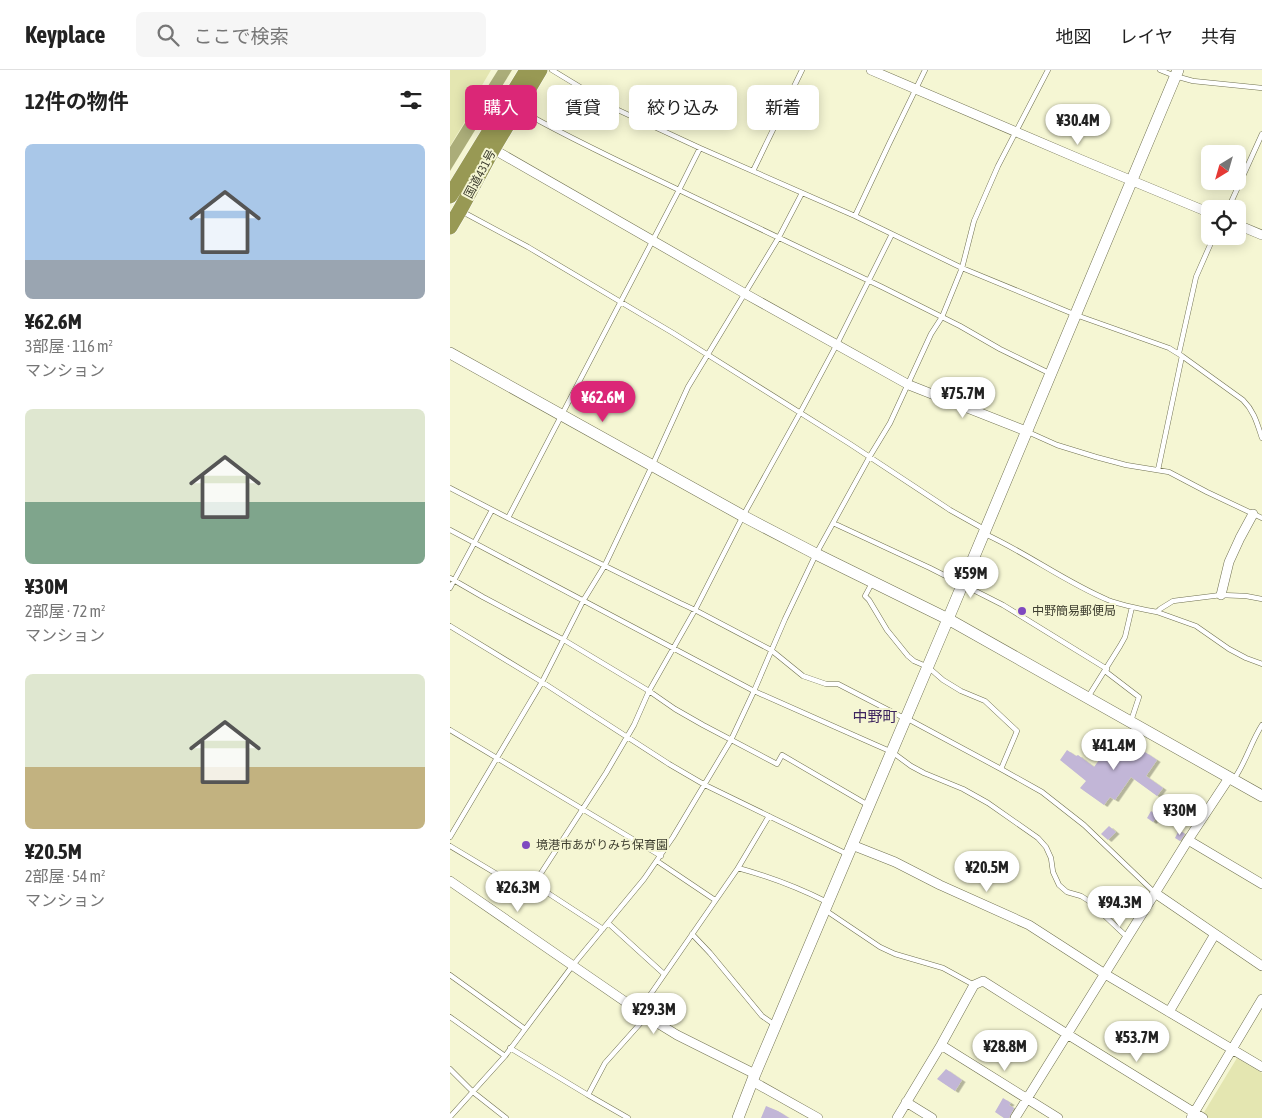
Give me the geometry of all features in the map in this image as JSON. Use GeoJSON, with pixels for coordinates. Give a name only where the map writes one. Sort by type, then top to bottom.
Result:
{"type":"FeatureCollection","features":[{"type":"Feature","properties":{"kind":"highway","name":"国道431号"},"geometry":{"type":"LineString","coordinates":[[450,196],[528,70]]}},
{"type":"Feature","properties":{"kind":"highway","name":"国道431号"},"geometry":{"type":"LineString","coordinates":[[531,85],[540,70]]}},
{"type":"Feature","properties":{"kind":"highway","name":"国道431号"},"geometry":{"type":"LineString","coordinates":[[450,227],[504,130]]}},
{"type":"Feature","properties":{"kind":"street"},"geometry":{"type":"LineString","coordinates":[[871,70],[1201,210]]}},
{"type":"Feature","properties":{"kind":"street"},"geometry":{"type":"LineString","coordinates":[[738,1118],[753,1078],[963,585],[1176,73]]}},
{"type":"Feature","properties":{"kind":"street"},"geometry":{"type":"LineString","coordinates":[[493,149],[909,385],[1026,431]]}},
{"type":"Feature","properties":{"kind":"street"},"geometry":{"type":"LineString","coordinates":[[1246,228],[1262,235]]}},
{"type":"Feature","properties":{"kind":"street"},"geometry":{"type":"LineString","coordinates":[[450,353],[743,516],[948,619],[1262,796]]}},
{"type":"Feature","properties":{"kind":"street"},"geometry":{"type":"LineString","coordinates":[[1220,594],[1229,562],[1253,514]]}},
{"type":"Feature","properties":{"kind":"street"},"geometry":{"type":"LineString","coordinates":[[1015,1118],[1188,840],[1231,779]]}},
{"type":"Feature","properties":{"kind":"street"},"geometry":{"type":"LineString","coordinates":[[1188,840],[1262,884]]}},
{"type":"Feature","properties":{"kind":"street"},"geometry":{"type":"LineString","coordinates":[[850,850],[894,862],[1029,925],[1105,974],[1262,1067]]}},
{"type":"Feature","properties":{"kind":"street"},"geometry":{"type":"LineString","coordinates":[[450,881],[642,1014],[818,1118]]}},
{"type":"Feature","properties":{"kind":"street"},"geometry":{"type":"LineString","coordinates":[[1155,893],[1262,966]]}},
{"type":"Feature","properties":{"kind":"street"},"geometry":{"type":"LineString","coordinates":[[1169,1012],[1215,934]]}},
{"type":"Feature","properties":{"kind":"street"},"geometry":{"type":"LineString","coordinates":[[897,1118],[974,985],[983,981],[1193,1115],[1203,1118]]}},
{"type":"Feature","properties":{"kind":"street"},"geometry":{"type":"LineString","coordinates":[[1193,1115],[1262,999]]}},
{"type":"Feature","properties":{"kind":"street"},"geometry":{"type":"LineString","coordinates":[[940,1045],[1058,1118]]}},
{"type":"Feature","properties":{"kind":"street"},"geometry":{"type":"LineString","coordinates":[[906,1102],[932,1118]]}},
{"type":"Feature","properties":{"kind":"lane"},"geometry":{"type":"LineString","coordinates":[[552,70],[618,110],[855,216],[962,268],[1076,315],[1169,348],[1243,400],[1251,408],[1262,438]]}},
{"type":"Feature","properties":{"kind":"lane"},"geometry":{"type":"LineString","coordinates":[[753,171],[802,70]]}},
{"type":"Feature","properties":{"kind":"lane"},"geometry":{"type":"LineString","coordinates":[[855,216],[926,70]]}},
{"type":"Feature","properties":{"kind":"lane"},"geometry":{"type":"LineString","coordinates":[[450,1117],[505,1056],[572,965],[644,879],[661,856],[731,740],[816,554],[890,423],[931,334],[942,318],[962,268],[974,222],[998,166],[1048,70]]}},
{"type":"Feature","properties":{"kind":"lane"},"geometry":{"type":"LineString","coordinates":[[1160,70],[1176,73],[1193,81],[1262,88]]}},
{"type":"Feature","properties":{"kind":"lane"},"geometry":{"type":"LineString","coordinates":[[537,120],[960,326],[1050,374]]}},
{"type":"Feature","properties":{"kind":"lane"},"geometry":{"type":"LineString","coordinates":[[1232,200],[1262,134]]}},
{"type":"Feature","properties":{"kind":"lane"},"geometry":{"type":"LineString","coordinates":[[508,518],[700,148]]}},
{"type":"Feature","properties":{"kind":"lane"},"geometry":{"type":"LineString","coordinates":[[450,837],[542,682],[583,601],[605,566],[688,386],[779,237],[802,193]]}},
{"type":"Feature","properties":{"kind":"lane"},"geometry":{"type":"LineString","coordinates":[[460,210],[620,302],[707,355],[870,456],[985,532],[1057,574],[1109,600],[1157,612],[1196,626],[1229,649],[1262,664]]}},
{"type":"Feature","properties":{"kind":"lane"},"geometry":{"type":"LineString","coordinates":[[450,846],[527,892],[534,884],[606,773],[634,725],[649,691],[695,610],[743,516],[837,344],[892,234]]}},
{"type":"Feature","properties":{"kind":"lane"},"geometry":{"type":"LineString","coordinates":[[1158,470],[1196,277],[1210,245]]}},
{"type":"Feature","properties":{"kind":"lane"},"geometry":{"type":"LineString","coordinates":[[1026,431],[1058,445],[1096,457],[1126,465],[1170,472],[1262,518]]}},
{"type":"Feature","properties":{"kind":"lane"},"geometry":{"type":"LineString","coordinates":[[450,488],[771,650],[803,676],[826,684],[838,684],[1002,769],[1042,792],[1084,825],[1155,893]]}},
{"type":"Feature","properties":{"kind":"lane"},"geometry":{"type":"LineString","coordinates":[[450,588],[452,580],[492,510]]}},
{"type":"Feature","properties":{"kind":"lane"},"geometry":{"type":"LineString","coordinates":[[833,523],[930,568],[1003,605],[1106,670],[1139,696],[1130,722]]}},
{"type":"Feature","properties":{"kind":"lane"},"geometry":{"type":"LineString","coordinates":[[450,530],[754,691],[892,752],[911,766],[988,803],[1038,838],[1046,847],[1059,885],[1067,892],[1081,896],[1089,901],[1128,938]]}},
{"type":"Feature","properties":{"kind":"lane"},"geometry":{"type":"LineString","coordinates":[[452,580],[564,640],[649,691],[675,709],[731,740],[777,764],[782,755],[869,806]]}},
{"type":"Feature","properties":{"kind":"lane"},"geometry":{"type":"LineString","coordinates":[[872,582],[865,596],[887,630],[908,656],[928,667],[960,691],[985,701],[1017,731],[1002,769]]}},
{"type":"Feature","properties":{"kind":"lane"},"geometry":{"type":"LineString","coordinates":[[1157,612],[1160,608],[1173,601],[1220,594],[1262,599]]}},
{"type":"Feature","properties":{"kind":"lane"},"geometry":{"type":"LineString","coordinates":[[1087,698],[1125,637],[1132,607]]}},
{"type":"Feature","properties":{"kind":"lane"},"geometry":{"type":"LineString","coordinates":[[450,626],[705,785],[769,816],[850,850]]}},
{"type":"Feature","properties":{"kind":"lane"},"geometry":{"type":"LineString","coordinates":[[1231,779],[1239,772],[1262,724]]}},
{"type":"Feature","properties":{"kind":"lane"},"geometry":{"type":"LineString","coordinates":[[450,730],[661,856]]}},
{"type":"Feature","properties":{"kind":"lane"},"geometry":{"type":"LineString","coordinates":[[588,1095],[605,1064],[642,1014],[664,974],[738,868],[769,816]]}},
{"type":"Feature","properties":{"kind":"lane"},"geometry":{"type":"LineString","coordinates":[[657,861],[715,900]]}},
{"type":"Feature","properties":{"kind":"lane"},"geometry":{"type":"LineString","coordinates":[[738,868],[797,888],[826,906],[880,948],[943,968],[974,985]]}},
{"type":"Feature","properties":{"kind":"lane"},"geometry":{"type":"LineString","coordinates":[[534,884],[603,929]]}},
{"type":"Feature","properties":{"kind":"lane"},"geometry":{"type":"LineString","coordinates":[[608,923],[664,974]]}},
{"type":"Feature","properties":{"kind":"lane"},"geometry":{"type":"LineString","coordinates":[[692,934],[762,1016],[776,1025]]}},
{"type":"Feature","properties":{"kind":"lane"},"geometry":{"type":"LineString","coordinates":[[450,975],[524,1029]]}},
{"type":"Feature","properties":{"kind":"lane"},"geometry":{"type":"LineString","coordinates":[[450,1017],[505,1056]]}},
{"type":"Feature","properties":{"kind":"lane"},"geometry":{"type":"LineString","coordinates":[[510,1048],[628,1118]]}},
{"type":"Feature","properties":{"kind":"lane"},"geometry":{"type":"LineString","coordinates":[[450,1069],[473,1092],[506,1118]]}},
{"type":"Feature","properties":{"kind":"shaded area"},"geometry":{"type":"Polygon","coordinates":[[[450,70],[491,70],[482,85],[465,85],[465,121],[450,146],[450,70]]]}},
{"type":"Feature","properties":{"kind":"shaded area"},"geometry":{"type":"Polygon","coordinates":[[[498,70],[512,70],[503,85],[489,85],[498,70]]]}},
{"type":"Feature","properties":{"kind":"shaded area"},"geometry":{"type":"Polygon","coordinates":[[[465,123],[465,130],[475,130],[450,171],[450,147],[465,123]]]}},
{"type":"Feature","properties":{"kind":"shaded area"},"geometry":{"type":"Polygon","coordinates":[[[1237,1058],[1262,1073],[1262,1118],[1209,1118],[1203,1114],[1237,1058]]]}},
{"type":"Feature","properties":{"kind":"building"},"geometry":{"type":"Polygon","coordinates":[[[1116,733],[1157,760],[1146,776],[1163,788],[1157,796],[1131,777],[1115,800],[1110,797],[1104,805],[1080,788],[1086,781],[1060,760],[1067,750],[1076,756],[1078,755],[1094,767],[1104,753],[1114,760],[1123,747],[1111,738],[1116,733]]]}},
{"type":"Feature","properties":{"kind":"building"},"geometry":{"type":"Polygon","coordinates":[[[1151,811],[1158,816],[1153,822],[1147,818],[1151,811]]]}},
{"type":"Feature","properties":{"kind":"building"},"geometry":{"type":"Polygon","coordinates":[[[1109,826],[1116,832],[1108,840],[1101,834],[1109,826]]]}},
{"type":"Feature","properties":{"kind":"building"},"geometry":{"type":"Polygon","coordinates":[[[1179,830],[1185,834],[1180,841],[1175,838],[1179,830]]]}},
{"type":"Feature","properties":{"kind":"building"},"geometry":{"type":"Polygon","coordinates":[[[946,1069],[962,1080],[955,1091],[937,1079],[946,1069]]]}},
{"type":"Feature","properties":{"kind":"building"},"geometry":{"type":"Polygon","coordinates":[[[1003,1098],[1011,1103],[1009,1105],[1014,1108],[1009,1118],[1004,1118],[995,1112],[1003,1098]]]}},
{"type":"Feature","properties":{"kind":"building"},"geometry":{"type":"Polygon","coordinates":[[[766,1106],[778,1111],[789,1118],[761,1118],[766,1106]]]}},
{"type":"Feature","properties":{"kind":"place","name":"中野簡易郵便局"},"geometry":{"type":"Point","coordinates":[1022,611]}},
{"type":"Feature","properties":{"kind":"place","name":"境港市あがりみち保育園"},"geometry":{"type":"Point","coordinates":[526,845]}},
{"type":"Feature","properties":{"kind":"district","name":"中野町"},"geometry":{"type":"Point","coordinates":[875,717]}}]}
